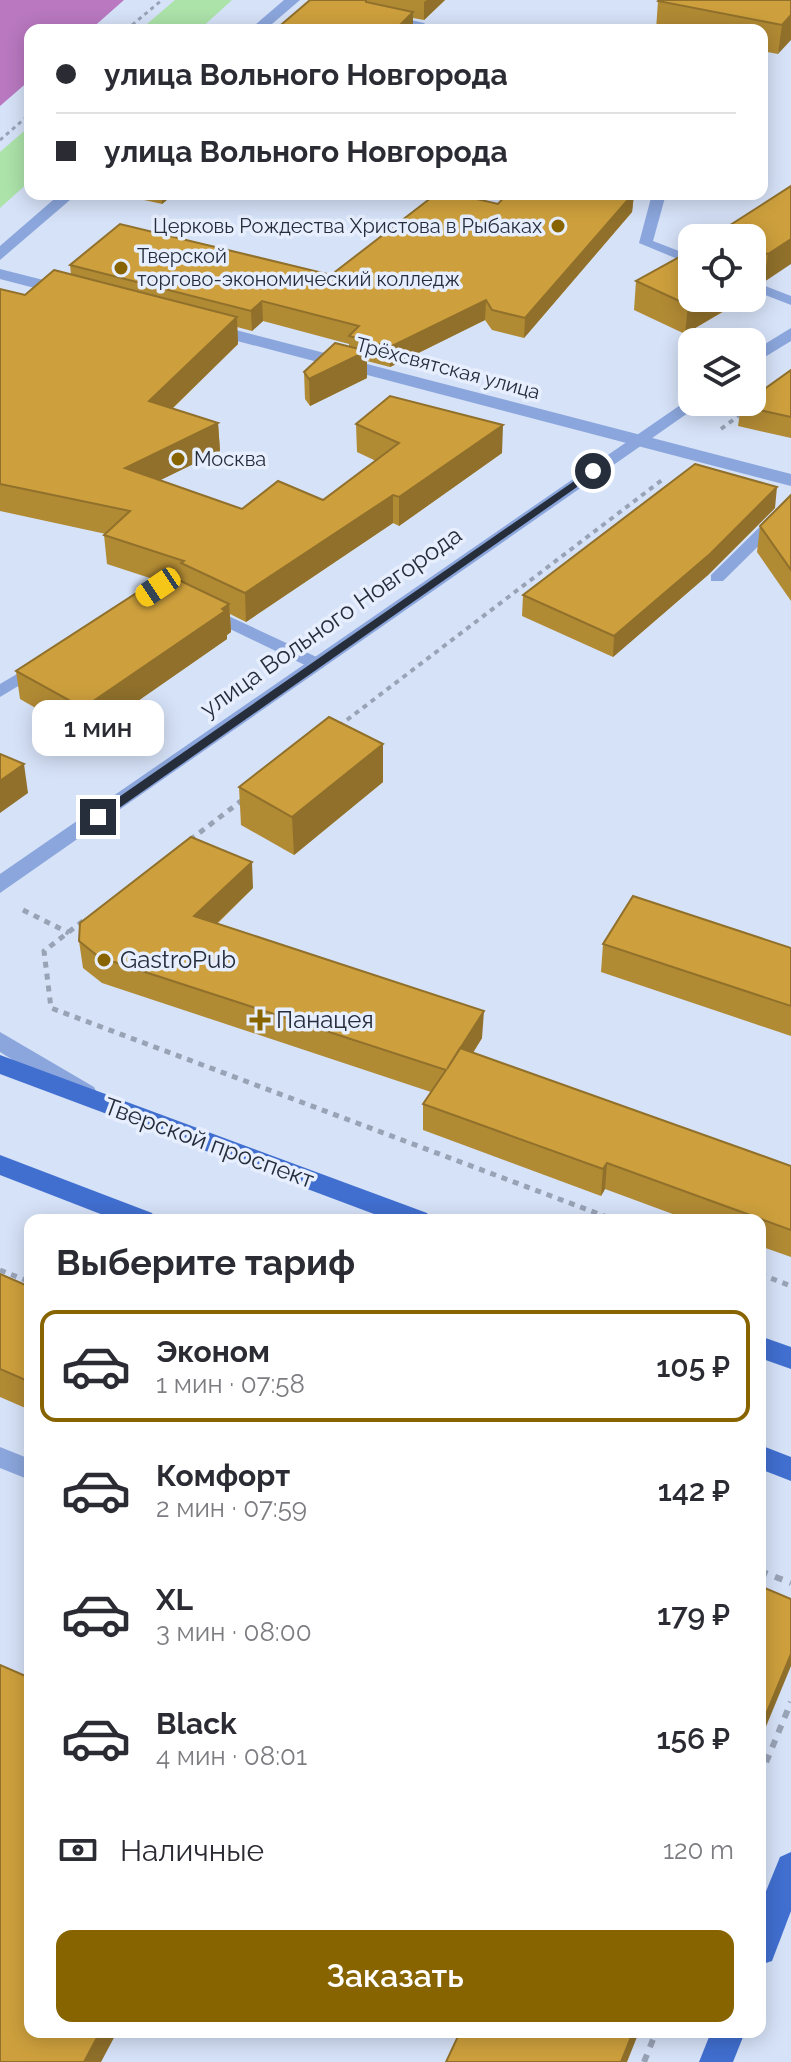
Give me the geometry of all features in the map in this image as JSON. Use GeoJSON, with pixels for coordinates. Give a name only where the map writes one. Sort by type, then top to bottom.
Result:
{"type":"FeatureCollection","features":[{"type":"Feature","properties":{"kind":"main road","name":"Тверской проспект"},"geometry":{"type":"LineString","coordinates":[[0,1064],[402,1214]]}},
{"type":"Feature","properties":{"kind":"main road"},"geometry":{"type":"LineString","coordinates":[[0,1165],[127,1214]]}},
{"type":"Feature","properties":{"kind":"main road"},"geometry":{"type":"LineString","coordinates":[[766,1349],[791,1358]]}},
{"type":"Feature","properties":{"kind":"main road"},"geometry":{"type":"LineString","coordinates":[[766,1459],[791,1469]]}},
{"type":"Feature","properties":{"kind":"main road"},"geometry":{"type":"LineString","coordinates":[[766,1933],[791,1868]]}},
{"type":"Feature","properties":{"kind":"main road"},"geometry":{"type":"LineString","coordinates":[[716,2062],[726,2038]]}},
{"type":"Feature","properties":{"kind":"street"},"geometry":{"type":"LineString","coordinates":[[264,24],[297,1]]}},
{"type":"Feature","properties":{"kind":"street"},"geometry":{"type":"LineString","coordinates":[[0,255],[62,200]]}},
{"type":"Feature","properties":{"kind":"street"},"geometry":{"type":"LineString","coordinates":[[0,274],[93,298]]}},
{"type":"Feature","properties":{"kind":"street","name":"Трёхсвятская улица"},"geometry":{"type":"LineString","coordinates":[[184,322],[791,480]]}},
{"type":"Feature","properties":{"kind":"street"},"geometry":{"type":"LineString","coordinates":[[766,350],[791,333]]}},
{"type":"Feature","properties":{"kind":"street","name":"улица Вольного Новгорода"},"geometry":{"type":"LineString","coordinates":[[0,885],[678,412]]}},
{"type":"Feature","properties":{"kind":"street"},"geometry":{"type":"LineString","coordinates":[[0,1041],[100,1103]]}},
{"type":"Feature","properties":{"kind":"lane"},"geometry":{"type":"LineString","coordinates":[[371,15],[415,24]]}},
{"type":"Feature","properties":{"kind":"lane"},"geometry":{"type":"LineString","coordinates":[[657,200],[646,243],[678,256]]}},
{"type":"Feature","properties":{"kind":"lane"},"geometry":{"type":"LineString","coordinates":[[766,291],[791,301]]}},
{"type":"Feature","properties":{"kind":"lane"},"geometry":{"type":"LineString","coordinates":[[717,578],[791,505]]}},
{"type":"Feature","properties":{"kind":"lane"},"geometry":{"type":"LineString","coordinates":[[199,607],[317,664]]}},
{"type":"Feature","properties":{"kind":"lane"},"geometry":{"type":"LineString","coordinates":[[0,692],[53,657]]}},
{"type":"Feature","properties":{"kind":"lane"},"geometry":{"type":"LineString","coordinates":[[0,1457],[24,1467]]}},
{"type":"Feature","properties":{"kind":"path"},"geometry":{"type":"LineString","coordinates":[[133,24],[162,0]]}},
{"type":"Feature","properties":{"kind":"path"},"geometry":{"type":"LineString","coordinates":[[0,140],[24,119]]}},
{"type":"Feature","properties":{"kind":"path"},"geometry":{"type":"LineString","coordinates":[[334,730],[694,455],[711,436],[738,416]]}},
{"type":"Feature","properties":{"kind":"path"},"geometry":{"type":"LineString","coordinates":[[182,846],[246,797]]}},
{"type":"Feature","properties":{"kind":"path"},"geometry":{"type":"LineString","coordinates":[[14,905],[69,933]]}},
{"type":"Feature","properties":{"kind":"path"},"geometry":{"type":"LineString","coordinates":[[94,913],[44,951],[51,1008],[599,1214]]}},
{"type":"Feature","properties":{"kind":"path"},"geometry":{"type":"LineString","coordinates":[[0,1270],[24,1280]]}},
{"type":"Feature","properties":{"kind":"path"},"geometry":{"type":"LineString","coordinates":[[766,1276],[791,1286]]}},
{"type":"Feature","properties":{"kind":"path"},"geometry":{"type":"LineString","coordinates":[[766,1573],[791,1583]]}},
{"type":"Feature","properties":{"kind":"path"},"geometry":{"type":"LineString","coordinates":[[766,1762],[791,1702]]}},
{"type":"Feature","properties":{"kind":"path"},"geometry":{"type":"LineString","coordinates":[[644,2062],[654,2038]]}},
{"type":"Feature","properties":{"kind":"green space"},"geometry":{"type":"Polygon","coordinates":[[[175,0],[232,0],[206,24],[147,24],[175,0]]]}},
{"type":"Feature","properties":{"kind":"green space"},"geometry":{"type":"Polygon","coordinates":[[[24,131],[24,186],[0,208],[0,152],[24,131]]]}},
{"type":"Feature","properties":{"kind":"shaded area"},"geometry":{"type":"Polygon","coordinates":[[[0,0],[124,0],[97,24],[24,24],[24,85],[0,106],[0,0]]]}},
{"type":"Feature","properties":{"kind":"building"},"geometry":{"type":"Polygon","coordinates":[[[310,0],[366,0],[413,12],[401,24],[282,24],[310,0]]]}},
{"type":"Feature","properties":{"kind":"building"},"geometry":{"type":"Polygon","coordinates":[[[659,0],[791,0],[791,15],[782,25],[659,0]]]}},
{"type":"Feature","properties":{"kind":"building"},"geometry":{"type":"Polygon","coordinates":[[[791,186],[791,239],[768,254],[766,224],[732,224],[791,186]]]}},
{"type":"Feature","properties":{"kind":"building"},"geometry":{"type":"Polygon","coordinates":[[[428,200],[481,200],[498,204],[502,200],[628,200],[525,318],[492,310],[486,300],[390,347],[349,336],[359,326],[262,301],[251,311],[70,265],[120,224],[331,275],[428,200]]]}},
{"type":"Feature","properties":{"kind":"building"},"geometry":{"type":"Polygon","coordinates":[[[678,258],[678,300],[636,281],[678,258]]]}},
{"type":"Feature","properties":{"kind":"building"},"geometry":{"type":"Polygon","coordinates":[[[54,270],[237,317],[149,401],[218,423],[125,468],[242,509],[278,481],[323,500],[399,443],[356,424],[390,396],[503,425],[399,497],[393,495],[245,593],[181,563],[184,561],[104,535],[130,511],[0,484],[0,289],[25,295],[54,270]]]}},
{"type":"Feature","properties":{"kind":"building"},"geometry":{"type":"Polygon","coordinates":[[[335,343],[367,351],[309,379],[304,372],[335,343]]]}},
{"type":"Feature","properties":{"kind":"building"},"geometry":{"type":"Polygon","coordinates":[[[791,370],[791,417],[766,412],[766,388],[791,370]]]}},
{"type":"Feature","properties":{"kind":"building"},"geometry":{"type":"Polygon","coordinates":[[[695,464],[777,487],[710,554],[614,636],[523,595],[695,464]]]}},
{"type":"Feature","properties":{"kind":"building"},"geometry":{"type":"Polygon","coordinates":[[[791,495],[791,570],[760,526],[791,495]]]}},
{"type":"Feature","properties":{"kind":"building"},"geometry":{"type":"Polygon","coordinates":[[[166,574],[229,604],[222,609],[225,611],[83,708],[16,671],[166,574]]]}},
{"type":"Feature","properties":{"kind":"building"},"geometry":{"type":"Polygon","coordinates":[[[329,717],[383,744],[292,817],[239,787],[329,717]]]}},
{"type":"Feature","properties":{"kind":"building"},"geometry":{"type":"Polygon","coordinates":[[[0,754],[24,764],[0,781],[0,754]]]}},
{"type":"Feature","properties":{"kind":"building"},"geometry":{"type":"Polygon","coordinates":[[[191,837],[252,862],[194,916],[484,1011],[460,1048],[791,1166],[791,1230],[766,1221],[766,1214],[747,1214],[607,1163],[603,1169],[423,1104],[446,1070],[99,957],[79,941],[80,923],[191,837]]]}},
{"type":"Feature","properties":{"kind":"building"},"geometry":{"type":"Polygon","coordinates":[[[633,896],[791,948],[791,1006],[603,944],[633,896]]]}},
{"type":"Feature","properties":{"kind":"building"},"geometry":{"type":"Polygon","coordinates":[[[0,1274],[24,1284],[24,1379],[0,1369],[0,1274]]]}},
{"type":"Feature","properties":{"kind":"building"},"geometry":{"type":"Polygon","coordinates":[[[766,1589],[791,1599],[791,1654],[766,1714],[766,1589]]]}},
{"type":"Feature","properties":{"kind":"building"},"geometry":{"type":"Polygon","coordinates":[[[0,1665],[24,1675],[24,2038],[97,2038],[84,2062],[0,2062],[0,1665]]]}},
{"type":"Feature","properties":{"kind":"building"},"geometry":{"type":"Polygon","coordinates":[[[457,2038],[631,2038],[621,2062],[446,2062],[457,2038]]]}},
{"type":"Feature","properties":{"kind":"place","name":"Церковь Рождества Христова в Рыбаках"},"geometry":{"type":"Point","coordinates":[558,226]}},
{"type":"Feature","properties":{"kind":"place","name":"Тверской торгово-экономический колледж"},"geometry":{"type":"Point","coordinates":[121,268]}},
{"type":"Feature","properties":{"kind":"place","name":"Москва"},"geometry":{"type":"Point","coordinates":[178,459]}},
{"type":"Feature","properties":{"kind":"place","name":"GastroPub"},"geometry":{"type":"Point","coordinates":[104,960]}},
{"type":"Feature","properties":{"kind":"place","name":"Панацея"},"geometry":{"type":"Point","coordinates":[260,1020]}},
{"type":"Feature","properties":{"kind":"route"},"geometry":{"type":"LineString","coordinates":[[98,817],[593,471]]}}]}
